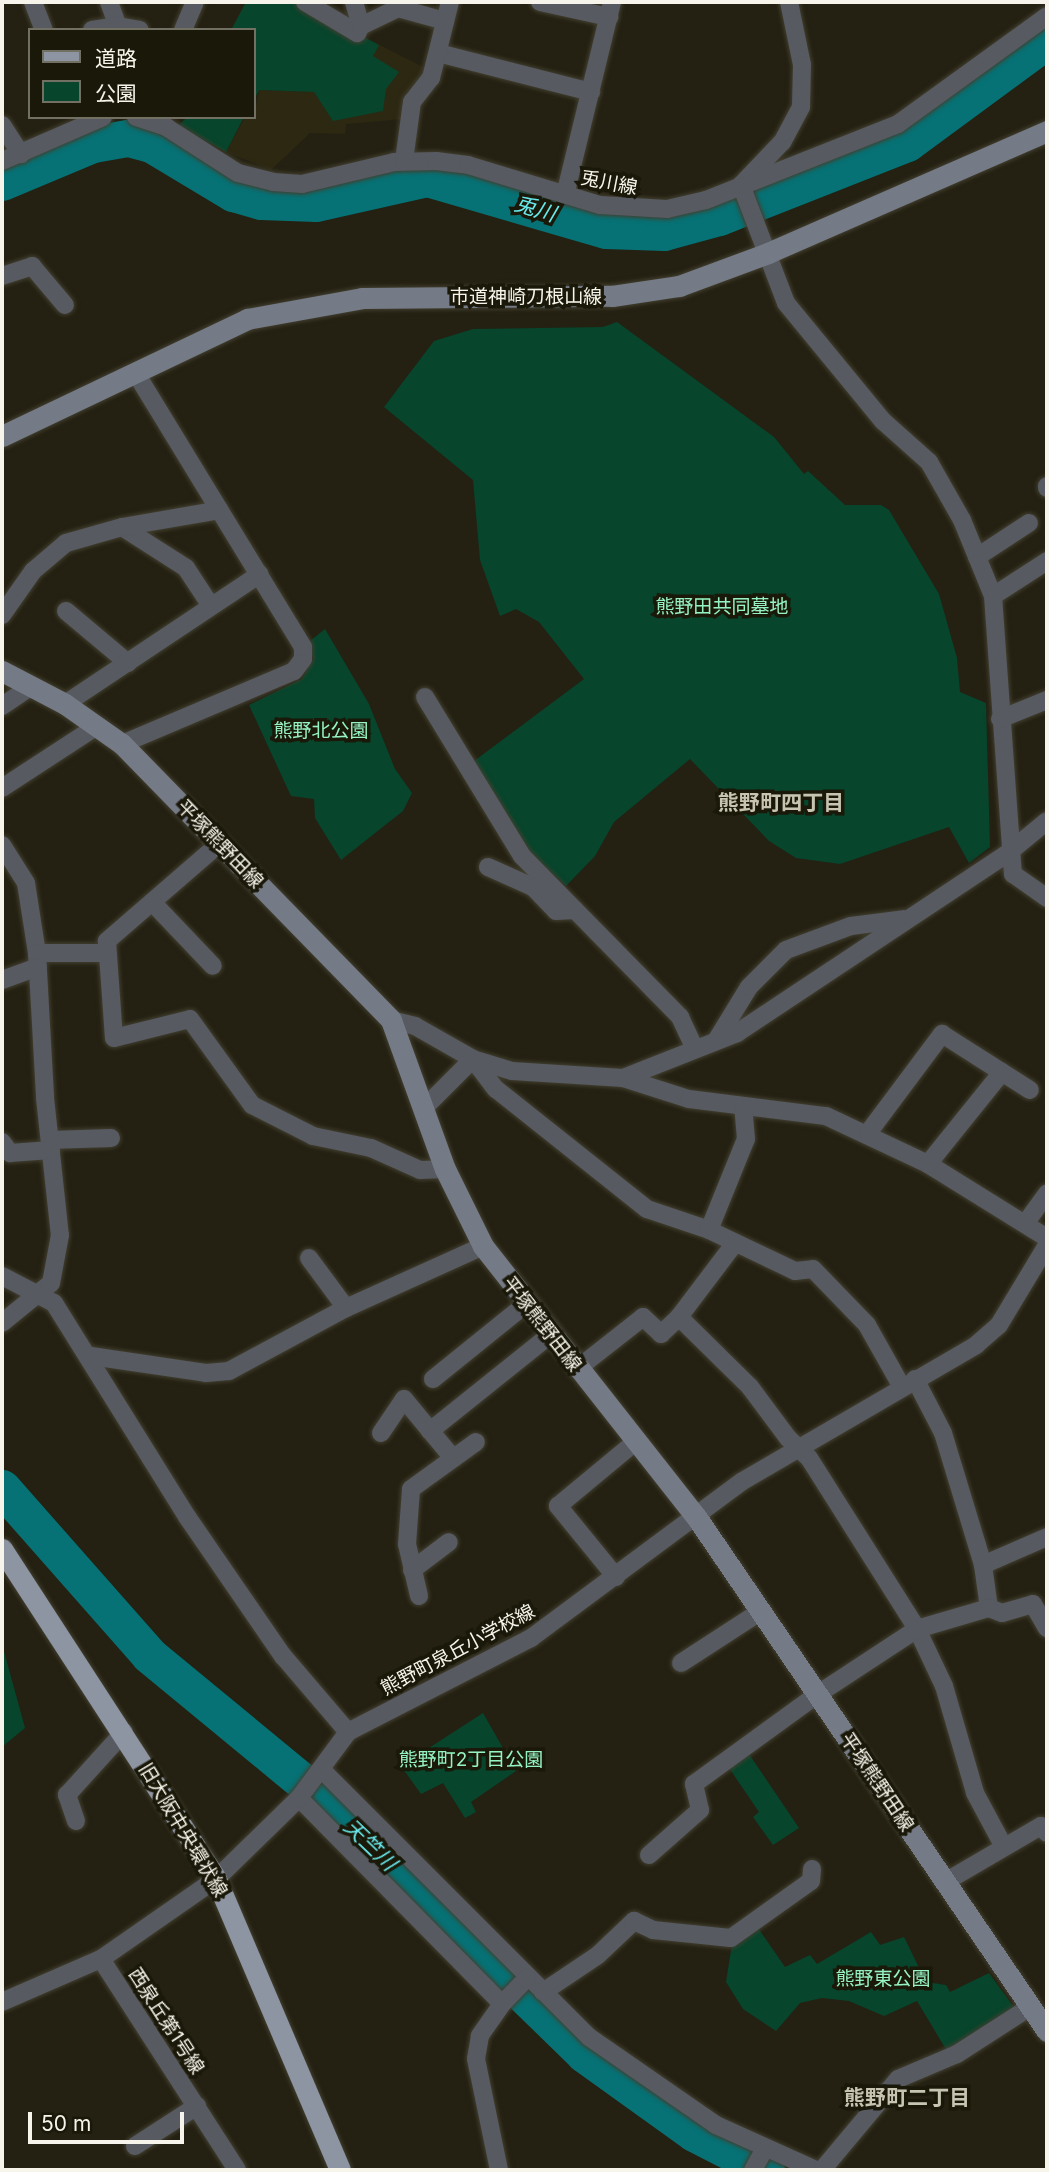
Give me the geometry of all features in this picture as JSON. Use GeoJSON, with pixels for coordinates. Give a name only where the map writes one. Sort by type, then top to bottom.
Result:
{"type":"FeatureCollection","features":[{"type":"Feature","properties":{"kind":"main road","name":"旧大阪中央環状線"},"geometry":{"type":"LineString","coordinates":[[2,1549],[124,1732],[216,1879],[340,2170]]}},
{"type":"Feature","properties":{"kind":"street"},"geometry":{"type":"LineString","coordinates":[[33,2],[43,28]]}},
{"type":"Feature","properties":{"kind":"street"},"geometry":{"type":"LineString","coordinates":[[109,2],[118,28]]}},
{"type":"Feature","properties":{"kind":"street"},"geometry":{"type":"LineString","coordinates":[[184,28],[195,2]]}},
{"type":"Feature","properties":{"kind":"street"},"geometry":{"type":"LineString","coordinates":[[305,2],[356,33],[361,26],[398,8],[445,21]]}},
{"type":"Feature","properties":{"kind":"street"},"geometry":{"type":"LineString","coordinates":[[354,2],[361,26]]}},
{"type":"Feature","properties":{"kind":"street"},"geometry":{"type":"LineString","coordinates":[[404,161],[412,102],[430,78],[450,2]]}},
{"type":"Feature","properties":{"kind":"street"},"geometry":{"type":"LineString","coordinates":[[540,2],[610,10],[565,195]]}},
{"type":"Feature","properties":{"kind":"street"},"geometry":{"type":"LineString","coordinates":[[789,2],[802,65],[801,107],[746,198],[768,253],[778,289],[798,320],[883,421],[929,462],[977,557],[993,596],[1008,853],[1013,874],[1047,898]]}},
{"type":"Feature","properties":{"kind":"street","name":"兎川線"},"geometry":{"type":"LineString","coordinates":[[142,119],[166,127],[238,173],[273,182],[316,182],[404,161],[459,163],[600,205],[651,211],[746,198],[898,124],[1047,16]]}},
{"type":"Feature","properties":{"kind":"street"},"geometry":{"type":"LineString","coordinates":[[438,53],[591,92]]}},
{"type":"Feature","properties":{"kind":"street"},"geometry":{"type":"LineString","coordinates":[[2,161],[21,154],[67,129],[97,119]]}},
{"type":"Feature","properties":{"kind":"street"},"geometry":{"type":"LineString","coordinates":[[2,125],[21,154]]}},
{"type":"Feature","properties":{"kind":"street","name":"市道神崎刀根山線"},"geometry":{"type":"LineString","coordinates":[[2,436],[247,319],[362,298],[612,296],[679,286],[768,253],[1047,131]]}},
{"type":"Feature","properties":{"kind":"street"},"geometry":{"type":"LineString","coordinates":[[2,276],[32,266],[65,305]]}},
{"type":"Feature","properties":{"kind":"street"},"geometry":{"type":"LineString","coordinates":[[122,744],[294,671],[303,659],[303,648],[260,574],[136,373]]}},
{"type":"Feature","properties":{"kind":"street"},"geometry":{"type":"LineString","coordinates":[[2,615],[33,572],[66,543],[122,527],[220,510]]}},
{"type":"Feature","properties":{"kind":"street"},"geometry":{"type":"LineString","coordinates":[[977,557],[1030,523]]}},
{"type":"Feature","properties":{"kind":"street"},"geometry":{"type":"LineString","coordinates":[[122,527],[186,568],[211,606]]}},
{"type":"Feature","properties":{"kind":"street"},"geometry":{"type":"LineString","coordinates":[[993,596],[1047,561]]}},
{"type":"Feature","properties":{"kind":"street"},"geometry":{"type":"LineString","coordinates":[[65,704],[260,574]]}},
{"type":"Feature","properties":{"kind":"street"},"geometry":{"type":"LineString","coordinates":[[66,611],[128,663]]}},
{"type":"Feature","properties":{"kind":"street","name":"平塚熊野田線"},"geometry":{"type":"LineString","coordinates":[[2,671],[65,704],[122,744],[391,1020],[445,1169],[483,1246],[550,1335],[697,1518],[1047,2031]]}},
{"type":"Feature","properties":{"kind":"street"},"geometry":{"type":"LineString","coordinates":[[2,706],[32,687]]}},
{"type":"Feature","properties":{"kind":"street"},"geometry":{"type":"LineString","coordinates":[[425,697],[522,856],[680,1017],[695,1049]]}},
{"type":"Feature","properties":{"kind":"street"},"geometry":{"type":"LineString","coordinates":[[1000,719],[1047,700]]}},
{"type":"Feature","properties":{"kind":"street"},"geometry":{"type":"LineString","coordinates":[[2,788],[97,726]]}},
{"type":"Feature","properties":{"kind":"street"},"geometry":{"type":"LineString","coordinates":[[623,1078],[737,1033],[1008,853],[1047,821]]}},
{"type":"Feature","properties":{"kind":"street"},"geometry":{"type":"LineString","coordinates":[[220,843],[107,941],[114,1038],[190,1019],[252,1105],[313,1136],[371,1148],[421,1170],[445,1169]]}},
{"type":"Feature","properties":{"kind":"street"},"geometry":{"type":"LineString","coordinates":[[2,1323],[41,1294],[51,1283],[60,1235],[50,1145],[37,960],[26,883],[3,848]]}},
{"type":"Feature","properties":{"kind":"street"},"geometry":{"type":"LineString","coordinates":[[488,867],[533,887],[556,911],[575,910]]}},
{"type":"Feature","properties":{"kind":"street"},"geometry":{"type":"LineString","coordinates":[[152,902],[213,966]]}},
{"type":"Feature","properties":{"kind":"street"},"geometry":{"type":"LineString","coordinates":[[716,1041],[749,987],[786,950],[850,926],[910,919]]}},
{"type":"Feature","properties":{"kind":"street"},"geometry":{"type":"LineString","coordinates":[[2,980],[37,960],[106,953]]}},
{"type":"Feature","properties":{"kind":"street"},"geometry":{"type":"LineString","coordinates":[[391,1020],[415,1026],[473,1059],[512,1071],[623,1078],[689,1099],[826,1116],[868,1133],[928,1164],[1027,1221],[1047,1238]]}},
{"type":"Feature","properties":{"kind":"street"},"geometry":{"type":"LineString","coordinates":[[868,1133],[943,1034],[1030,1090]]}},
{"type":"Feature","properties":{"kind":"street"},"geometry":{"type":"LineString","coordinates":[[424,1108],[473,1059]]}},
{"type":"Feature","properties":{"kind":"street"},"geometry":{"type":"LineString","coordinates":[[473,1059],[496,1089],[647,1209],[709,1230],[795,1271],[813,1269],[867,1325],[943,1433],[983,1565],[989,1608]]}},
{"type":"Feature","properties":{"kind":"street"},"geometry":{"type":"LineString","coordinates":[[928,1164],[1002,1072]]}},
{"type":"Feature","properties":{"kind":"street"},"geometry":{"type":"LineString","coordinates":[[709,1230],[746,1139],[743,1106]]}},
{"type":"Feature","properties":{"kind":"street"},"geometry":{"type":"LineString","coordinates":[[2,1142],[10,1153],[111,1138]]}},
{"type":"Feature","properties":{"kind":"street"},"geometry":{"type":"LineString","coordinates":[[1027,1221],[1047,1193]]}},
{"type":"Feature","properties":{"kind":"street"},"geometry":{"type":"LineString","coordinates":[[577,1369],[643,1317],[661,1334],[679,1317],[735,1243]]}},
{"type":"Feature","properties":{"kind":"street","name":"熊野町泉丘小学校線"},"geometry":{"type":"LineString","coordinates":[[301,1796],[348,1732],[531,1638],[697,1518],[741,1482],[976,1345],[999,1325],[1047,1245]]}},
{"type":"Feature","properties":{"kind":"street"},"geometry":{"type":"LineString","coordinates":[[91,1356],[206,1373],[229,1371],[346,1308],[483,1246]]}},
{"type":"Feature","properties":{"kind":"street"},"geometry":{"type":"LineString","coordinates":[[309,1258],[346,1308]]}},
{"type":"Feature","properties":{"kind":"street"},"geometry":{"type":"LineString","coordinates":[[2,1276],[54,1303],[91,1356],[188,1518],[283,1656],[348,1732]]}},
{"type":"Feature","properties":{"kind":"street"},"geometry":{"type":"LineString","coordinates":[[433,1379],[526,1304]]}},
{"type":"Feature","properties":{"kind":"street"},"geometry":{"type":"LineString","coordinates":[[679,1317],[750,1387],[800,1450],[917,1629],[944,1686],[975,1793],[1004,1846]]}},
{"type":"Feature","properties":{"kind":"street"},"geometry":{"type":"LineString","coordinates":[[430,1431],[550,1335]]}},
{"type":"Feature","properties":{"kind":"street"},"geometry":{"type":"LineString","coordinates":[[381,1433],[404,1399],[452,1457]]}},
{"type":"Feature","properties":{"kind":"street"},"geometry":{"type":"LineString","coordinates":[[419,1596],[412,1570],[406,1510],[411,1489],[476,1442]]}},
{"type":"Feature","properties":{"kind":"street"},"geometry":{"type":"LineString","coordinates":[[616,1577],[558,1506],[635,1442]]}},
{"type":"Feature","properties":{"kind":"street"},"geometry":{"type":"LineString","coordinates":[[983,1565],[1047,1537]]}},
{"type":"Feature","properties":{"kind":"street"},"geometry":{"type":"LineString","coordinates":[[412,1570],[449,1542]]}},
{"type":"Feature","properties":{"kind":"street"},"geometry":{"type":"LineString","coordinates":[[649,1855],[700,1810],[694,1784],[818,1694],[917,1629],[989,1608],[1002,1613],[1033,1604],[1047,1628]]}},
{"type":"Feature","properties":{"kind":"street"},"geometry":{"type":"LineString","coordinates":[[681,1664],[761,1611]]}},
{"type":"Feature","properties":{"kind":"street"},"geometry":{"type":"LineString","coordinates":[[76,1821],[67,1794],[124,1732]]}},
{"type":"Feature","properties":{"kind":"street"},"geometry":{"type":"LineString","coordinates":[[318,1772],[589,2037],[716,2125],[819,2170],[898,2080],[957,2054],[1030,2007]]}},
{"type":"Feature","properties":{"kind":"street"},"geometry":{"type":"LineString","coordinates":[[2,2002],[101,1959],[216,1879],[301,1796],[502,2004]]}},
{"type":"Feature","properties":{"kind":"street"},"geometry":{"type":"LineString","coordinates":[[945,1882],[1041,1826],[1047,1833]]}},
{"type":"Feature","properties":{"kind":"street"},"geometry":{"type":"LineString","coordinates":[[543,1992],[598,1955],[634,1921],[653,1930],[730,1938],[811,1881],[812,1869]]}},
{"type":"Feature","properties":{"kind":"street","name":"西泉丘第1号線"},"geometry":{"type":"LineString","coordinates":[[101,1959],[237,2170]]}},
{"type":"Feature","properties":{"kind":"street"},"geometry":{"type":"LineString","coordinates":[[499,2170],[475,2059],[480,2036],[502,2004],[527,1978]]}},
{"type":"Feature","properties":{"kind":"street","name":"西泉丘第1号線"},"geometry":{"type":"LineString","coordinates":[[135,2146],[197,2106]]}},
{"type":"Feature","properties":{"kind":"street"},"geometry":{"type":"LineString","coordinates":[[753,2170],[765,2147]]}},
{"type":"Feature","properties":{"kind":"shaded area"},"geometry":{"type":"Polygon","coordinates":[[[364,37],[427,69],[407,93],[403,119],[346,124],[345,134],[310,133],[271,170],[226,152],[244,119],[256,119],[259,90],[314,92],[364,37]]]}},
{"type":"Feature","properties":{"kind":"green space"},"geometry":{"type":"Polygon","coordinates":[[[246,2],[293,2],[362,41],[364,37],[379,45],[373,56],[399,72],[386,89],[383,111],[333,121],[314,92],[259,90],[256,96],[256,28],[232,28],[246,2]]]}},
{"type":"Feature","properties":{"kind":"green space"},"geometry":{"type":"Polygon","coordinates":[[[185,119],[243,119],[226,152],[178,126],[185,119]]]}},
{"type":"Feature","properties":{"kind":"green space","name":"熊野田共同墓地"},"geometry":{"type":"Polygon","coordinates":[[[617,322],[774,437],[804,474],[808,471],[845,505],[881,505],[889,510],[939,594],[957,658],[960,692],[986,703],[990,847],[969,863],[949,827],[840,864],[796,858],[769,841],[690,759],[614,822],[595,856],[566,886],[529,852],[474,761],[584,679],[539,622],[516,609],[500,616],[480,560],[473,480],[384,407],[434,341],[473,329],[603,327],[617,322]]]}},
{"type":"Feature","properties":{"kind":"green space","name":"熊野北公園"},"geometry":{"type":"Polygon","coordinates":[[[325,629],[369,704],[395,769],[412,793],[403,811],[341,860],[315,818],[314,799],[291,796],[249,705],[302,679],[313,659],[310,641],[325,629]]]}},
{"type":"Feature","properties":{"kind":"green space"},"geometry":{"type":"Polygon","coordinates":[[[2,1644],[25,1728],[2,1747],[2,1644]]]}},
{"type":"Feature","properties":{"kind":"green space","name":"熊野町2丁目公園"},"geometry":{"type":"Polygon","coordinates":[[[483,1713],[516,1771],[471,1802],[476,1812],[465,1818],[443,1783],[421,1794],[401,1766],[483,1713]]]}},
{"type":"Feature","properties":{"kind":"green space"},"geometry":{"type":"Polygon","coordinates":[[[749,1754],[799,1828],[773,1845],[753,1817],[759,1812],[729,1768],[749,1754]]]}},
{"type":"Feature","properties":{"kind":"green space","name":"熊野東公園"},"geometry":{"type":"Polygon","coordinates":[[[758,1928],[785,1967],[810,1955],[817,1964],[871,1932],[880,1945],[904,1937],[926,1982],[946,1985],[950,1992],[989,1973],[1016,2010],[947,2051],[917,2001],[884,2016],[849,2001],[822,1998],[800,2003],[776,2031],[743,2009],[726,1982],[732,1944],[758,1928]]]}},
{"type":"Feature","properties":{"kind":"waterway","name":"兎川"},"geometry":{"type":"LineString","coordinates":[[2,182],[93,144],[128,138],[151,144],[233,193],[261,201],[316,203],[427,178],[606,230],[664,232],[719,217],[907,143],[1047,40]]}},
{"type":"Feature","properties":{"kind":"waterway","name":"天竺川"},"geometry":{"type":"LineString","coordinates":[[2,1488],[149,1655],[315,1792],[584,2054],[694,2133],[766,2170]]}},
{"type":"Feature","properties":{"kind":"district","name":"熊野町四丁目"},"geometry":{"type":"Point","coordinates":[781,803]}},
{"type":"Feature","properties":{"kind":"district","name":"熊野町二丁目"},"geometry":{"type":"Point","coordinates":[907,2098]}}]}
